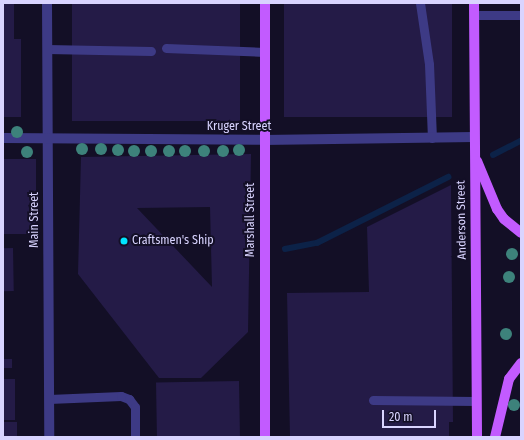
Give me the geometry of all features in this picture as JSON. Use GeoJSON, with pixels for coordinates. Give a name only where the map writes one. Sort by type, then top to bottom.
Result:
{"type":"FeatureCollection","features":[{"type":"Feature","properties":{"kind":"main road","name":"Marshall Street"},"geometry":{"type":"LineString","coordinates":[[265,3],[263,140],[265,437]]}},
{"type":"Feature","properties":{"kind":"main road","name":"Anderson Street"},"geometry":{"type":"LineString","coordinates":[[474,3],[477,437]]}},
{"type":"Feature","properties":{"kind":"main road"},"geometry":{"type":"LineString","coordinates":[[474,153],[490,198],[504,220],[518,231]]}},
{"type":"Feature","properties":{"kind":"main road"},"geometry":{"type":"LineString","coordinates":[[495,437],[509,379],[521,363]]}},
{"type":"Feature","properties":{"kind":"street","name":"Main Street"},"geometry":{"type":"LineString","coordinates":[[47,3],[49,437]]}},
{"type":"Feature","properties":{"kind":"street","name":"Kruger Street"},"geometry":{"type":"LineString","coordinates":[[3,138],[263,140],[474,137]]}},
{"type":"Feature","properties":{"kind":"lane"},"geometry":{"type":"LineString","coordinates":[[420,3],[429,64],[432,138]]}},
{"type":"Feature","properties":{"kind":"lane"},"geometry":{"type":"LineString","coordinates":[[474,15],[521,15]]}},
{"type":"Feature","properties":{"kind":"lane"},"geometry":{"type":"LineString","coordinates":[[166,48],[264,52]]}},
{"type":"Feature","properties":{"kind":"lane"},"geometry":{"type":"LineString","coordinates":[[48,49],[151,51]]}},
{"type":"Feature","properties":{"kind":"lane"},"geometry":{"type":"LineString","coordinates":[[48,399],[121,396],[129,399],[135,407],[135,437]]}},
{"type":"Feature","properties":{"kind":"lane"},"geometry":{"type":"LineString","coordinates":[[373,400],[476,401]]}},
{"type":"Feature","properties":{"kind":"building"},"geometry":{"type":"Polygon","coordinates":[[[3,3],[14,3],[14,39],[21,39],[21,117],[3,117],[3,3]]]}},
{"type":"Feature","properties":{"kind":"building"},"geometry":{"type":"Polygon","coordinates":[[[72,3],[240,3],[240,121],[72,121],[72,3]]]}},
{"type":"Feature","properties":{"kind":"building"},"geometry":{"type":"Polygon","coordinates":[[[284,3],[452,3],[452,117],[284,117],[284,3]]]}},
{"type":"Feature","properties":{"kind":"building","name":"Craftsmen's Ship"},"geometry":{"type":"Polygon","coordinates":[[[251,154],[248,332],[201,378],[159,378],[78,274],[81,157],[251,154]],[[210,207],[137,208],[212,287],[210,207]]]}},
{"type":"Feature","properties":{"kind":"building"},"geometry":{"type":"Polygon","coordinates":[[[3,159],[36,159],[36,234],[3,234],[3,159]]]}},
{"type":"Feature","properties":{"kind":"building"},"geometry":{"type":"Polygon","coordinates":[[[451,185],[453,422],[449,422],[449,437],[290,437],[287,293],[369,292],[367,227],[451,185]]]}},
{"type":"Feature","properties":{"kind":"building"},"geometry":{"type":"Polygon","coordinates":[[[3,248],[13,248],[14,291],[4,291],[3,248]]]}},
{"type":"Feature","properties":{"kind":"building"},"geometry":{"type":"Polygon","coordinates":[[[3,359],[12,359],[12,368],[3,368],[3,359]]]}},
{"type":"Feature","properties":{"kind":"building"},"geometry":{"type":"Polygon","coordinates":[[[3,379],[15,379],[15,420],[3,420],[3,379]]]}},
{"type":"Feature","properties":{"kind":"building"},"geometry":{"type":"Polygon","coordinates":[[[239,381],[240,437],[157,437],[156,382],[239,381]]]}},
{"type":"Feature","properties":{"kind":"building"},"geometry":{"type":"Polygon","coordinates":[[[3,422],[17,422],[17,437],[3,437],[3,422]]]}},
{"type":"Feature","properties":{"kind":"waterway"},"geometry":{"type":"LineString","coordinates":[[493,155],[521,141]]}},
{"type":"Feature","properties":{"kind":"waterway"},"geometry":{"type":"LineString","coordinates":[[285,249],[317,243],[448,177]]}},
{"type":"Feature","properties":{"kind":"place","name":"Craftsmen's Ship"},"geometry":{"type":"Point","coordinates":[124,241]}}]}
